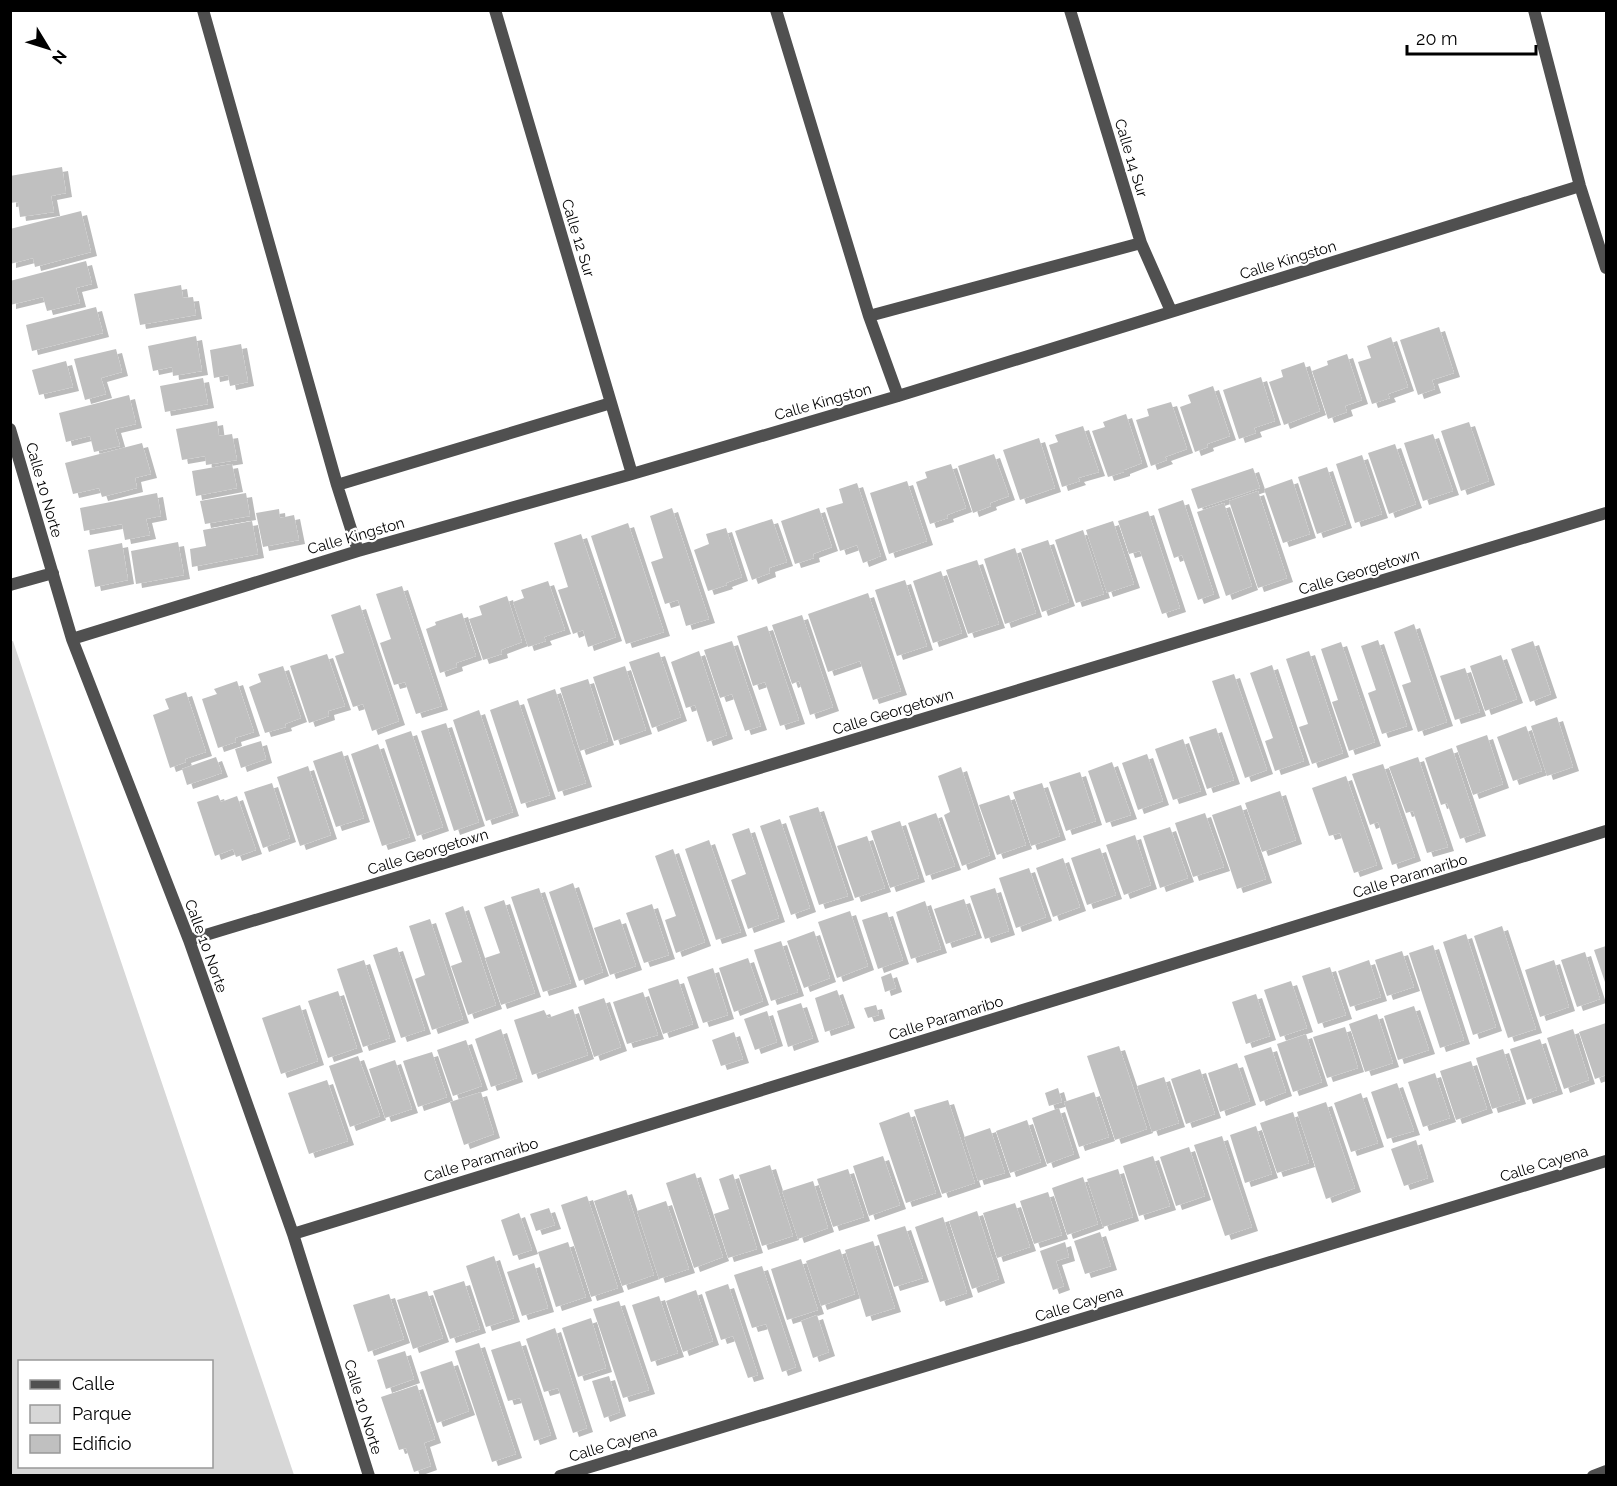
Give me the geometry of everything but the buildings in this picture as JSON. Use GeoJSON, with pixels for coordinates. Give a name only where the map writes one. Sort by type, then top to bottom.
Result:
{"type":"FeatureCollection","features":[{"type":"Feature","properties":{"kind":"street"},"geometry":{"type":"LineString","coordinates":[[203,10],[337,485],[358,551]]}},
{"type":"Feature","properties":{"kind":"street","name":"Calle 12 Sur"},"geometry":{"type":"LineString","coordinates":[[495,10],[632,474]]}},
{"type":"Feature","properties":{"kind":"street"},"geometry":{"type":"LineString","coordinates":[[776,10],[869,316],[897,396]]}},
{"type":"Feature","properties":{"kind":"street","name":"Calle 14 Sur"},"geometry":{"type":"LineString","coordinates":[[1070,10],[1141,243],[1171,311]]}},
{"type":"Feature","properties":{"kind":"street"},"geometry":{"type":"LineString","coordinates":[[1534,10],[1580,186],[1606,268]]}},
{"type":"Feature","properties":{"kind":"street","name":"Calle Kingston"},"geometry":{"type":"LineString","coordinates":[[72,639],[358,551],[897,396],[1580,186]]}},
{"type":"Feature","properties":{"kind":"street"},"geometry":{"type":"LineString","coordinates":[[869,316],[1141,243]]}},
{"type":"Feature","properties":{"kind":"street"},"geometry":{"type":"LineString","coordinates":[[337,485],[611,403]]}},
{"type":"Feature","properties":{"kind":"street","name":"Calle 10 Norte"},"geometry":{"type":"LineString","coordinates":[[10,429],[72,639],[189,940],[293,1234],[369,1476]]}},
{"type":"Feature","properties":{"kind":"street","name":"Calle Georgetown"},"geometry":{"type":"LineString","coordinates":[[189,940],[1606,513]]}},
{"type":"Feature","properties":{"kind":"street"},"geometry":{"type":"LineString","coordinates":[[10,585],[53,573]]}},
{"type":"Feature","properties":{"kind":"street","name":"Calle Paramaribo"},"geometry":{"type":"LineString","coordinates":[[293,1234],[1606,831]]}},
{"type":"Feature","properties":{"kind":"street","name":"Calle Cayena"},"geometry":{"type":"LineString","coordinates":[[560,1476],[1606,1161]]}},
{"type":"Feature","properties":{"kind":"street"},"geometry":{"type":"LineString","coordinates":[[1593,1476],[1606,1471]]}},
{"type":"Feature","properties":{"kind":"green space"},"geometry":{"type":"Polygon","coordinates":[[[13,641],[294,1475],[11,1475],[10,642],[13,641]]]}}]}
